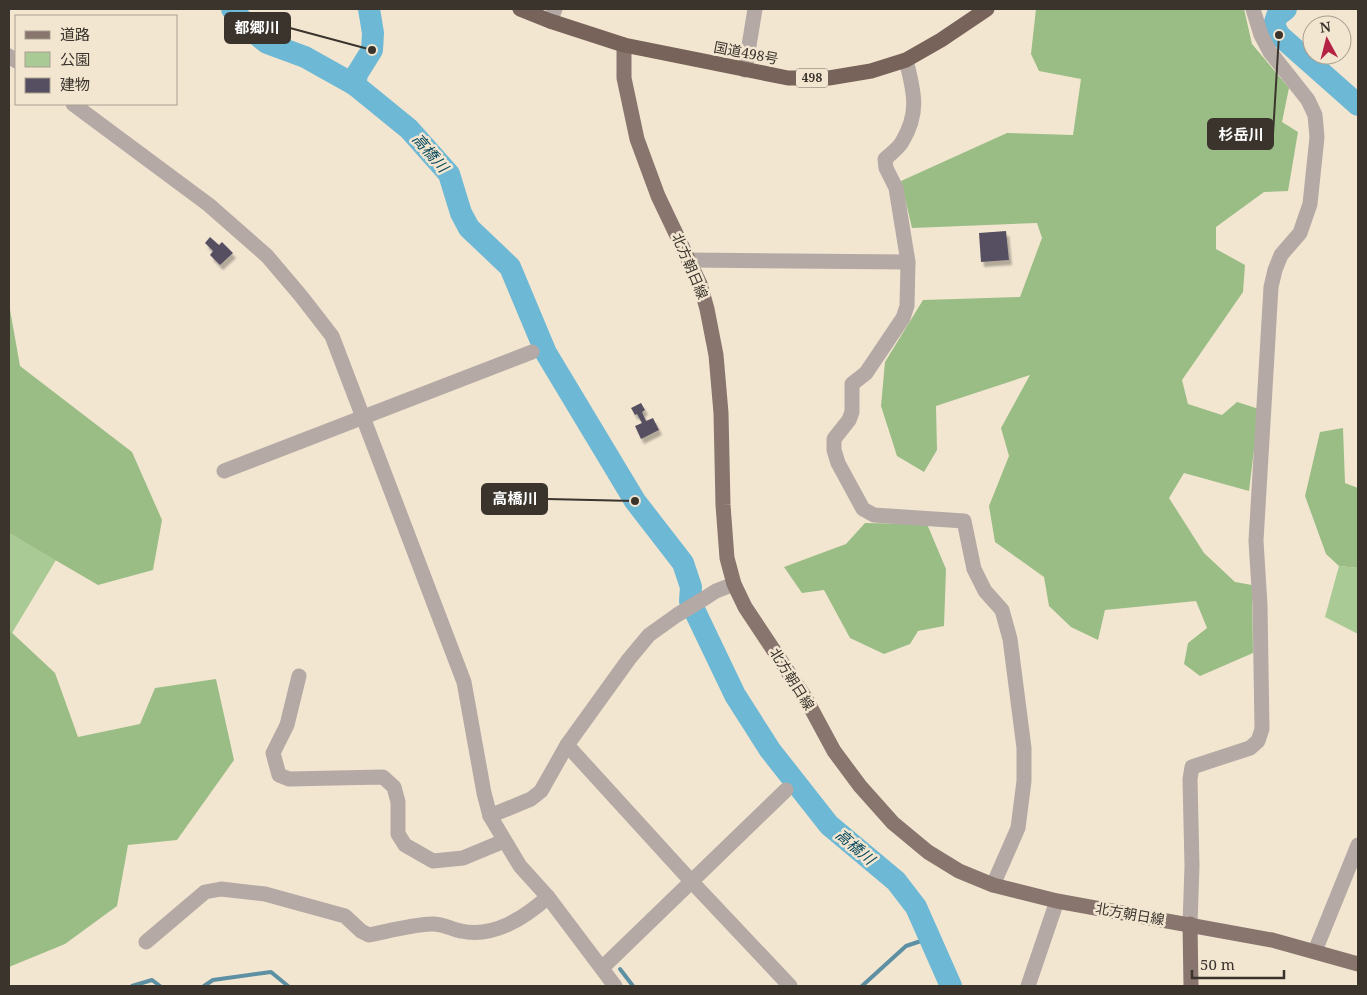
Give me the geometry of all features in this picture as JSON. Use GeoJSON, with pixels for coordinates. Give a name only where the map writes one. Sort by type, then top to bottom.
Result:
{"type":"FeatureCollection","features":[{"type":"Feature","properties":{"kind":"highway","name":"国道498号"},"geometry":{"type":"LineString","coordinates":[[520,9],[552,15],[624,44],[788,78],[829,78],[871,71],[906,60],[941,40],[987,9]]}},
{"type":"Feature","properties":{"kind":"main road","name":"北方朝日線"},"geometry":{"type":"LineString","coordinates":[[624,44],[624,78],[637,140],[658,196],[700,284],[707,309],[716,355],[721,413],[726,549],[734,584],[745,607],[806,699],[834,751],[860,786],[894,823],[928,852],[960,871],[993,885],[1057,901],[1272,940],[1358,964]]}},
{"type":"Feature","properties":{"kind":"main road"},"geometry":{"type":"LineString","coordinates":[[1190,924],[1191,986]]}},
{"type":"Feature","properties":{"kind":"street"},"geometry":{"type":"LineString","coordinates":[[745,70],[755,9]]}},
{"type":"Feature","properties":{"kind":"street"},"geometry":{"type":"LineString","coordinates":[[1190,924],[1192,866],[1190,779],[1192,767],[1250,748],[1258,741],[1262,729],[1260,605],[1256,541],[1271,287],[1281,255],[1300,233],[1310,204],[1318,137],[1315,115],[1308,100],[1270,52],[1261,35],[1253,9]]}},
{"type":"Feature","properties":{"kind":"street"},"geometry":{"type":"LineString","coordinates":[[906,60],[914,90],[914,113],[901,143],[885,159],[886,168],[896,188],[908,262],[907,306],[903,318],[866,372],[852,384],[852,412],[849,420],[834,439],[834,450],[838,463],[863,509],[874,515],[964,521],[974,569],[985,591],[1002,610],[1010,639],[1024,748],[1024,781],[1018,828],[993,885]]}},
{"type":"Feature","properties":{"kind":"street"},"geometry":{"type":"LineString","coordinates":[[74,105],[209,205],[267,256],[332,336],[464,682],[484,794],[490,816],[520,866],[548,897],[615,986]]}},
{"type":"Feature","properties":{"kind":"street"},"geometry":{"type":"LineString","coordinates":[[689,260],[908,262]]}},
{"type":"Feature","properties":{"kind":"street"},"geometry":{"type":"LineString","coordinates":[[224,470],[532,352]]}},
{"type":"Feature","properties":{"kind":"street"},"geometry":{"type":"LineString","coordinates":[[490,816],[532,799],[541,791],[568,745],[629,659],[649,635],[716,591],[734,584]]}},
{"type":"Feature","properties":{"kind":"street"},"geometry":{"type":"LineString","coordinates":[[299,676],[287,725],[273,753],[279,775],[289,779],[383,777],[394,787],[398,802],[398,834],[405,845],[433,861],[463,858],[504,841]]}},
{"type":"Feature","properties":{"kind":"street"},"geometry":{"type":"LineString","coordinates":[[568,745],[691,881],[790,986]]}},
{"type":"Feature","properties":{"kind":"street"},"geometry":{"type":"LineString","coordinates":[[602,968],[786,790]]}},
{"type":"Feature","properties":{"kind":"street"},"geometry":{"type":"LineString","coordinates":[[1315,951],[1358,845]]}},
{"type":"Feature","properties":{"kind":"street"},"geometry":{"type":"LineString","coordinates":[[146,942],[205,892],[221,889],[265,894],[345,916],[361,931],[369,935],[432,924],[448,926],[459,931],[479,933],[499,928],[529,914],[548,897]]}},
{"type":"Feature","properties":{"kind":"street"},"geometry":{"type":"LineString","coordinates":[[1028,986],[1057,901]]}},
{"type":"Feature","properties":{"kind":"green space"},"geometry":{"type":"Polygon","coordinates":[[[1036,9],[1244,9],[1252,44],[1289,88],[1282,122],[1298,132],[1288,191],[1264,192],[1216,227],[1216,249],[1245,265],[1243,292],[1182,380],[1188,404],[1222,415],[1237,402],[1259,409],[1249,491],[1184,473],[1169,498],[1204,553],[1235,582],[1252,585],[1253,653],[1200,676],[1184,664],[1188,643],[1207,628],[1196,601],[1105,610],[1098,640],[1071,627],[1049,606],[1044,577],[995,542],[989,506],[1009,456],[1001,428],[1030,375],[936,406],[937,450],[924,472],[897,456],[881,406],[885,362],[923,300],[1020,297],[1042,238],[1037,223],[912,228],[901,181],[1007,133],[1073,135],[1081,79],[1039,71],[1031,54],[1036,9]]]}},
{"type":"Feature","properties":{"kind":"green space"},"geometry":{"type":"Polygon","coordinates":[[[9,304],[20,366],[132,452],[162,520],[153,570],[98,585],[9,533],[9,304]]]}},
{"type":"Feature","properties":{"kind":"green space"},"geometry":{"type":"Polygon","coordinates":[[[1343,428],[1345,483],[1358,488],[1358,568],[1339,566],[1326,554],[1305,496],[1320,432],[1343,428]]]}},
{"type":"Feature","properties":{"kind":"green space"},"geometry":{"type":"Polygon","coordinates":[[[865,523],[927,524],[946,569],[944,626],[918,631],[910,644],[884,654],[850,638],[824,590],[802,593],[784,567],[846,544],[865,523]]]}},
{"type":"Feature","properties":{"kind":"green space"},"geometry":{"type":"Polygon","coordinates":[[[9,533],[56,560],[12,633],[9,630],[9,533]]]}},
{"type":"Feature","properties":{"kind":"green space"},"geometry":{"type":"Polygon","coordinates":[[[1339,566],[1358,568],[1358,634],[1325,617],[1339,566]]]}},
{"type":"Feature","properties":{"kind":"green space"},"geometry":{"type":"Polygon","coordinates":[[[9,630],[55,673],[78,737],[140,724],[155,688],[216,679],[234,760],[177,840],[128,845],[117,906],[65,944],[9,967],[9,630]]]}},
{"type":"Feature","properties":{"kind":"building"},"geometry":{"type":"Polygon","coordinates":[[[1006,231],[1009,260],[981,262],[979,233],[1006,231]]]}},
{"type":"Feature","properties":{"kind":"building"},"geometry":{"type":"Polygon","coordinates":[[[210,237],[219,245],[222,242],[233,253],[220,265],[210,255],[213,251],[205,243],[210,237]]]}},
{"type":"Feature","properties":{"kind":"building"},"geometry":{"type":"Polygon","coordinates":[[[641,403],[645,410],[642,412],[646,421],[653,418],[659,430],[641,439],[635,426],[642,423],[631,408],[641,403]]]}},
{"type":"Feature","properties":{"kind":"waterway","name":"高橋川"},"geometry":{"type":"LineString","coordinates":[[232,9],[252,31],[267,43],[305,57],[355,85],[409,129],[449,174],[461,213],[469,228],[510,267],[546,353],[635,501],[683,563],[691,587],[690,601],[735,695],[770,750],[829,825],[896,881],[916,907],[951,986]]}},
{"type":"Feature","properties":{"kind":"waterway"},"geometry":{"type":"LineString","coordinates":[[355,85],[357,74],[372,50],[373,33],[369,9]]}},
{"type":"Feature","properties":{"kind":"waterway"},"geometry":{"type":"LineString","coordinates":[[1286,9],[1277,16],[1274,25],[1279,35],[1358,105]]}},
{"type":"Feature","properties":{"kind":"waterway"},"geometry":{"type":"LineString","coordinates":[[862,986],[906,946],[930,938]]}},
{"type":"Feature","properties":{"kind":"waterway"},"geometry":{"type":"LineString","coordinates":[[620,969],[633,986]]}},
{"type":"Feature","properties":{"kind":"waterway"},"geometry":{"type":"LineString","coordinates":[[204,986],[213,980],[271,972],[288,986]]}},
{"type":"Feature","properties":{"kind":"waterway"},"geometry":{"type":"LineString","coordinates":[[132,986],[152,980],[160,986]]}},
{"type":"Feature","properties":{"kind":"place","name":"杉岳川"},"geometry":{"type":"Point","coordinates":[1279,35]}},
{"type":"Feature","properties":{"kind":"place","name":"都郷川"},"geometry":{"type":"Point","coordinates":[372,50]}},
{"type":"Feature","properties":{"kind":"place","name":"高橋川"},"geometry":{"type":"Point","coordinates":[635,501]}}]}
